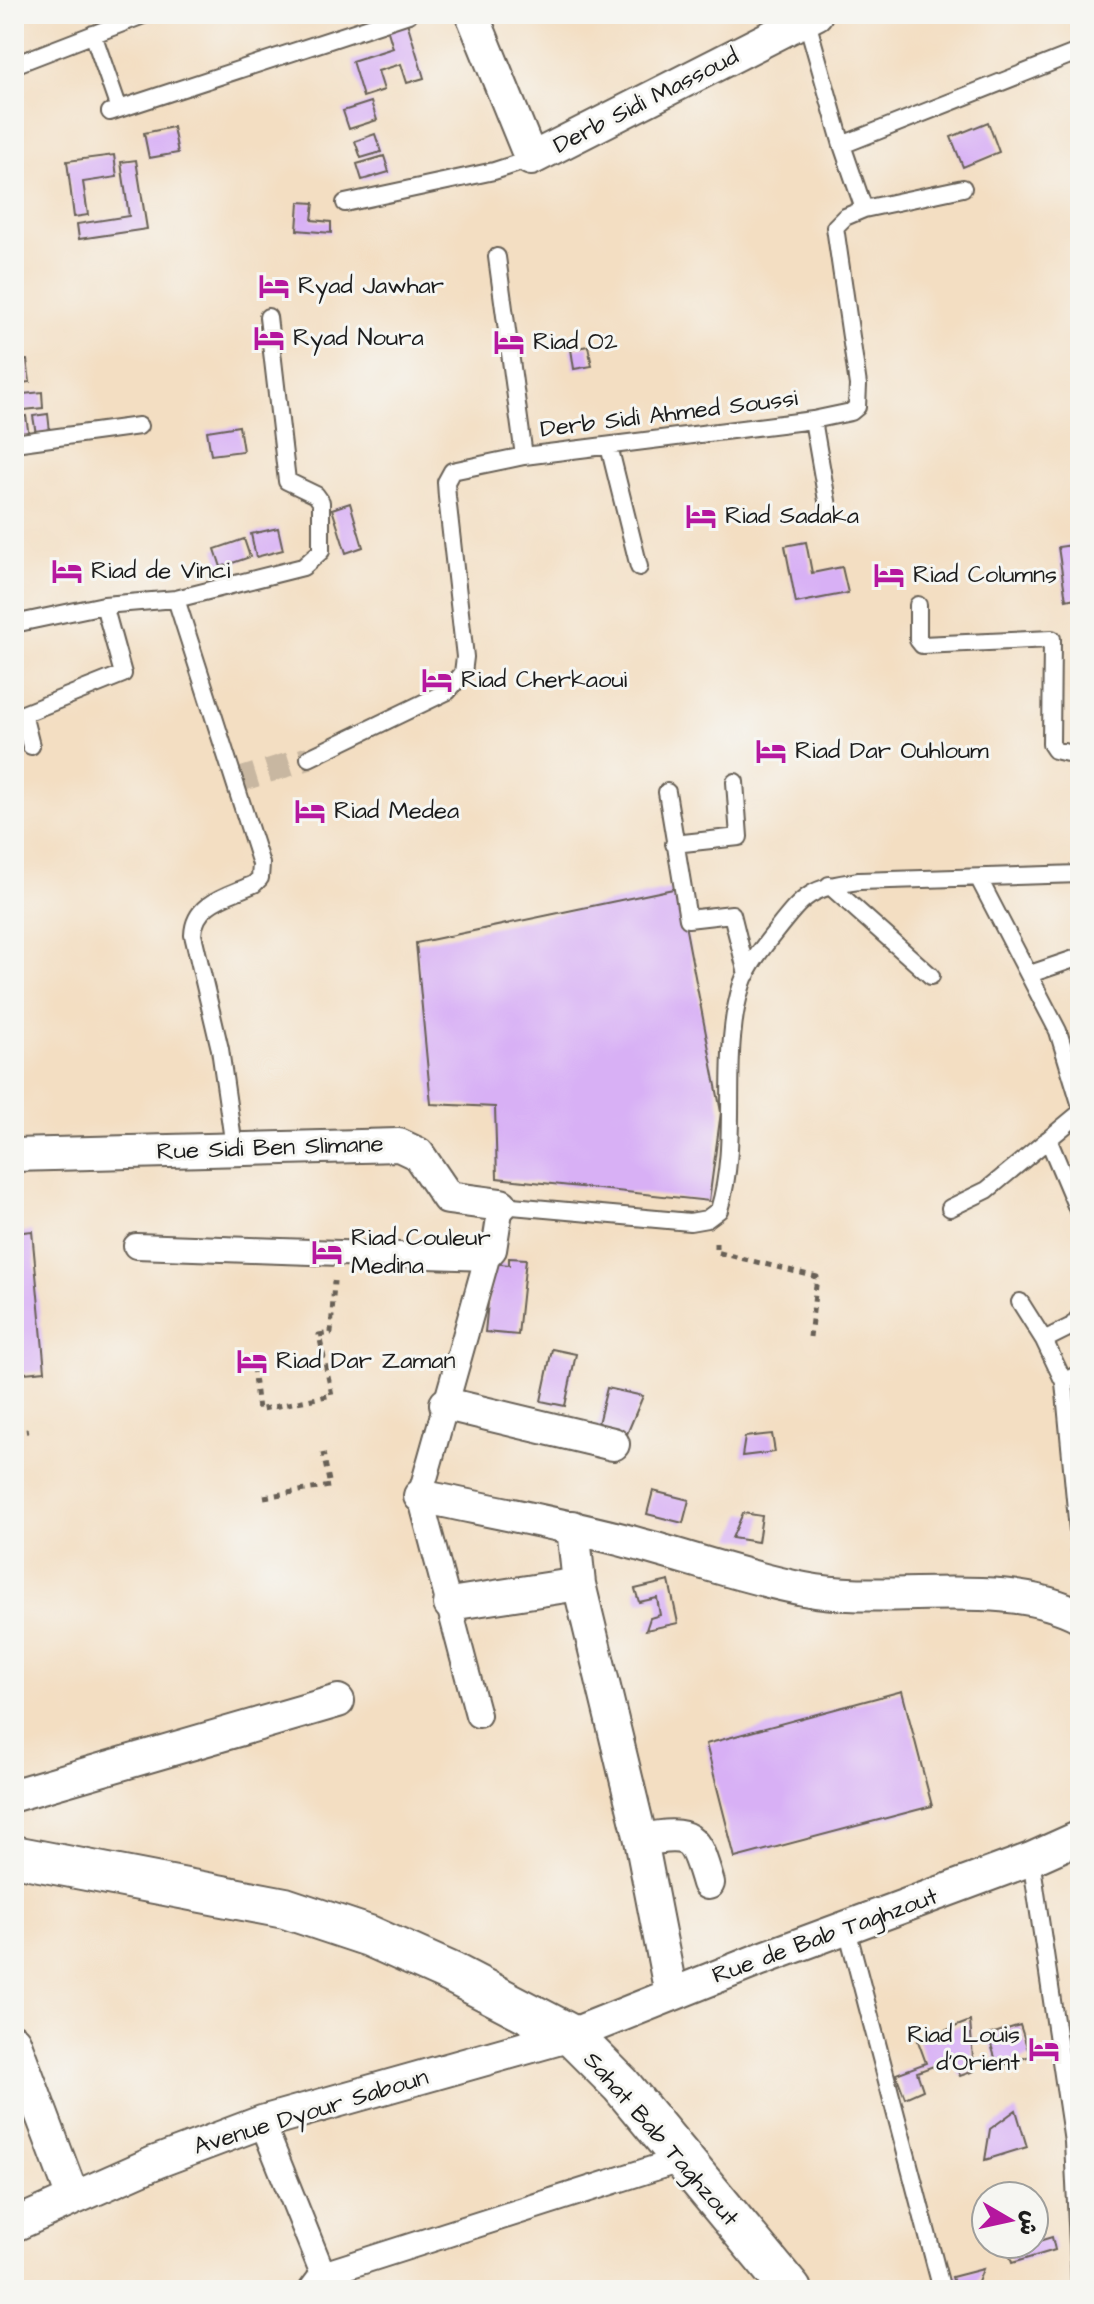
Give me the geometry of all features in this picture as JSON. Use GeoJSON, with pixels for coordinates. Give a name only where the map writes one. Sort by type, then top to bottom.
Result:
{"type":"FeatureCollection","features":[{"type":"Feature","properties":{"kind":"street","name":"Derb Sidi Massoud"},"geometry":{"type":"LineString","coordinates":[[472,14],[531,159],[811,16]]}},
{"type":"Feature","properties":{"kind":"street","name":"Rue Sidi Ben Slimane"},"geometry":{"type":"LineString","coordinates":[[14,1155],[399,1145],[418,1154],[448,1198],[501,1205]]}},
{"type":"Feature","properties":{"kind":"street"},"geometry":{"type":"LineString","coordinates":[[478,1715],[420,1496],[487,1258],[494,1250],[501,1205]]}},
{"type":"Feature","properties":{"kind":"street"},"geometry":{"type":"LineString","coordinates":[[136,1246],[487,1258]]}},
{"type":"Feature","properties":{"kind":"street"},"geometry":{"type":"LineString","coordinates":[[446,1404],[613,1444]]}},
{"type":"Feature","properties":{"kind":"street"},"geometry":{"type":"LineString","coordinates":[[420,1496],[573,1527],[807,1590],[920,1596],[1021,1596],[1055,1603],[1080,1616]]}},
{"type":"Feature","properties":{"kind":"street"},"geometry":{"type":"LineString","coordinates":[[573,1527],[579,1584],[641,1840],[671,1994]]}},
{"type":"Feature","properties":{"kind":"street"},"geometry":{"type":"LineString","coordinates":[[450,1604],[579,1584]]}},
{"type":"Feature","properties":{"kind":"street"},"geometry":{"type":"LineString","coordinates":[[14,1795],[338,1701]]}},
{"type":"Feature","properties":{"kind":"street"},"geometry":{"type":"LineString","coordinates":[[641,1840],[671,1835],[691,1840],[697,1846],[708,1883]]}},
{"type":"Feature","properties":{"kind":"street","name":"Rue de Bab Taghzout"},"geometry":{"type":"LineString","coordinates":[[571,2035],[671,1994],[1031,1859],[1080,1837]]}},
{"type":"Feature","properties":{"kind":"street","name":"Sahat Bab Taghzout"},"geometry":{"type":"LineString","coordinates":[[14,1856],[285,1908],[369,1936],[452,1973],[571,2035],[621,2085],[680,2160],[791,2290]]}},
{"type":"Feature","properties":{"kind":"street","name":"Avenue Dyour Saboun"},"geometry":{"type":"LineString","coordinates":[[14,2225],[262,2122],[571,2035]]}},
{"type":"Feature","properties":{"kind":"street"},"geometry":{"type":"LineString","coordinates":[[14,2041],[73,2198]]}},
{"type":"Feature","properties":{"kind":"street"},"geometry":{"type":"LineString","coordinates":[[262,2122],[316,2283],[680,2160]]}},
{"type":"Feature","properties":{"kind":"lane"},"geometry":{"type":"LineString","coordinates":[[14,65],[146,14]]}},
{"type":"Feature","properties":{"kind":"lane"},"geometry":{"type":"LineString","coordinates":[[93,34],[114,110],[409,14]]}},
{"type":"Feature","properties":{"kind":"lane"},"geometry":{"type":"LineString","coordinates":[[811,16],[842,145],[864,209],[963,188]]}},
{"type":"Feature","properties":{"kind":"lane"},"geometry":{"type":"LineString","coordinates":[[842,145],[1080,51]]}},
{"type":"Feature","properties":{"kind":"lane"},"geometry":{"type":"LineString","coordinates":[[345,203],[494,171],[531,159]]}},
{"type":"Feature","properties":{"kind":"lane","name":"Derb Sidi Ahmed Soussi"},"geometry":{"type":"LineString","coordinates":[[309,758],[448,691],[457,683],[465,657],[447,497],[448,476],[460,466],[813,420],[851,412],[860,398],[835,227],[845,217],[864,209]]}},
{"type":"Feature","properties":{"kind":"lane"},"geometry":{"type":"LineString","coordinates":[[497,257],[524,456]]}},
{"type":"Feature","properties":{"kind":"lane"},"geometry":{"type":"LineString","coordinates":[[14,624],[104,605],[176,599],[303,567],[321,551],[321,502],[316,495],[287,481],[268,317]]}},
{"type":"Feature","properties":{"kind":"lane"},"geometry":{"type":"LineString","coordinates":[[813,420],[829,512]]}},
{"type":"Feature","properties":{"kind":"lane"},"geometry":{"type":"LineString","coordinates":[[14,443],[139,426]]}},
{"type":"Feature","properties":{"kind":"lane"},"geometry":{"type":"LineString","coordinates":[[609,446],[639,567]]}},
{"type":"Feature","properties":{"kind":"lane"},"geometry":{"type":"LineString","coordinates":[[176,599],[261,864],[260,878],[254,884],[204,907],[193,923],[193,935],[220,1049],[234,1147]]}},
{"type":"Feature","properties":{"kind":"lane"},"geometry":{"type":"LineString","coordinates":[[31,746],[23,714],[123,674],[104,605]]}},
{"type":"Feature","properties":{"kind":"lane"},"geometry":{"type":"LineString","coordinates":[[918,605],[918,640],[922,645],[1052,639],[1051,744],[1055,750],[1080,756]]}},
{"type":"Feature","properties":{"kind":"lane"},"geometry":{"type":"LineString","coordinates":[[674,844],[739,837],[735,782]]}},
{"type":"Feature","properties":{"kind":"lane"},"geometry":{"type":"LineString","coordinates":[[667,792],[688,919],[732,914],[747,974]]}},
{"type":"Feature","properties":{"kind":"lane"},"geometry":{"type":"LineString","coordinates":[[501,1205],[690,1222],[714,1214],[724,1195],[735,1025],[747,974],[765,945],[806,894],[829,885],[859,881],[1080,874]]}},
{"type":"Feature","properties":{"kind":"lane"},"geometry":{"type":"LineString","coordinates":[[979,879],[1058,1031],[1080,1103]]}},
{"type":"Feature","properties":{"kind":"lane"},"geometry":{"type":"LineString","coordinates":[[829,885],[931,976]]}},
{"type":"Feature","properties":{"kind":"lane"},"geometry":{"type":"LineString","coordinates":[[1030,974],[1080,957]]}},
{"type":"Feature","properties":{"kind":"lane"},"geometry":{"type":"LineString","coordinates":[[950,1208],[987,1190],[1080,1113]]}},
{"type":"Feature","properties":{"kind":"lane"},"geometry":{"type":"LineString","coordinates":[[1048,1139],[1080,1215]]}},
{"type":"Feature","properties":{"kind":"lane"},"geometry":{"type":"LineString","coordinates":[[1020,1302],[1044,1340],[1064,1382],[1080,1552]]}},
{"type":"Feature","properties":{"kind":"lane"},"geometry":{"type":"LineString","coordinates":[[1044,1340],[1072,1326],[1080,1316]]}},
{"type":"Feature","properties":{"kind":"lane"},"geometry":{"type":"LineString","coordinates":[[1064,1382],[1080,1373]]}},
{"type":"Feature","properties":{"kind":"lane"},"geometry":{"type":"LineString","coordinates":[[1031,1859],[1073,2142],[1080,2286]]}},
{"type":"Feature","properties":{"kind":"lane"},"geometry":{"type":"LineString","coordinates":[[847,1929],[942,2290]]}},
{"type":"Feature","properties":{"kind":"path"},"geometry":{"type":"LineString","coordinates":[[714,1214],[716,1252],[817,1277],[810,1337]]}},
{"type":"Feature","properties":{"kind":"path"},"geometry":{"type":"LineString","coordinates":[[253,1367],[258,1410],[332,1395],[319,1335],[331,1333],[336,1252]]}},
{"type":"Feature","properties":{"kind":"path"},"geometry":{"type":"LineString","coordinates":[[14,1433],[28,1431]]}},
{"type":"Feature","properties":{"kind":"path"},"geometry":{"type":"LineString","coordinates":[[264,1497],[330,1486],[323,1453]]}},
{"type":"Feature","properties":{"kind":"building"},"geometry":{"type":"Polygon","coordinates":[[[407,22],[424,78],[407,83],[401,64],[378,71],[384,90],[363,97],[352,61],[393,48],[387,28],[407,22]]]}},
{"type":"Feature","properties":{"kind":"building"},"geometry":{"type":"Polygon","coordinates":[[[371,102],[377,120],[349,129],[343,111],[371,102]]]}},
{"type":"Feature","properties":{"kind":"building"},"geometry":{"type":"Polygon","coordinates":[[[988,122],[999,152],[963,167],[951,137],[988,122]]]}},
{"type":"Feature","properties":{"kind":"building"},"geometry":{"type":"Polygon","coordinates":[[[173,127],[178,153],[149,158],[144,133],[173,127]]]}},
{"type":"Feature","properties":{"kind":"building"},"geometry":{"type":"Polygon","coordinates":[[[375,134],[381,152],[361,158],[355,141],[375,134]]]}},
{"type":"Feature","properties":{"kind":"building"},"geometry":{"type":"Polygon","coordinates":[[[114,155],[117,177],[83,182],[88,215],[74,217],[67,161],[114,155]]]}},
{"type":"Feature","properties":{"kind":"building"},"geometry":{"type":"Polygon","coordinates":[[[384,156],[389,172],[362,180],[357,164],[384,156]]]}},
{"type":"Feature","properties":{"kind":"building"},"geometry":{"type":"Polygon","coordinates":[[[136,160],[147,229],[79,239],[77,224],[129,216],[121,162],[136,160]]]}},
{"type":"Feature","properties":{"kind":"building"},"geometry":{"type":"Polygon","coordinates":[[[299,202],[314,203],[312,220],[331,222],[331,233],[297,230],[299,202]]]}},
{"type":"Feature","properties":{"kind":"building"},"geometry":{"type":"Polygon","coordinates":[[[588,346],[592,366],[574,369],[571,349],[588,346]]]}},
{"type":"Feature","properties":{"kind":"building"},"geometry":{"type":"Polygon","coordinates":[[[27,360],[30,382],[14,384],[14,361],[27,360]]]}},
{"type":"Feature","properties":{"kind":"building"},"geometry":{"type":"Polygon","coordinates":[[[42,392],[43,408],[14,411],[14,395],[42,392]]]}},
{"type":"Feature","properties":{"kind":"building"},"geometry":{"type":"Polygon","coordinates":[[[48,414],[50,432],[36,434],[33,416],[48,414]]]}},
{"type":"Feature","properties":{"kind":"building"},"geometry":{"type":"Polygon","coordinates":[[[26,416],[29,436],[14,438],[14,418],[26,416]]]}},
{"type":"Feature","properties":{"kind":"building"},"geometry":{"type":"Polygon","coordinates":[[[239,426],[243,451],[211,455],[207,431],[239,426]]]}},
{"type":"Feature","properties":{"kind":"building"},"geometry":{"type":"Polygon","coordinates":[[[350,503],[363,547],[346,553],[332,509],[350,503]]]}},
{"type":"Feature","properties":{"kind":"building"},"geometry":{"type":"Polygon","coordinates":[[[278,528],[283,550],[256,557],[251,534],[278,528]]]}},
{"type":"Feature","properties":{"kind":"building"},"geometry":{"type":"Polygon","coordinates":[[[244,539],[250,557],[221,567],[215,549],[244,539]]]}},
{"type":"Feature","properties":{"kind":"building"},"geometry":{"type":"Polygon","coordinates":[[[806,542],[812,573],[842,567],[848,593],[796,603],[785,546],[806,542]]]}},
{"type":"Feature","properties":{"kind":"building"},"geometry":{"type":"Polygon","coordinates":[[[1080,544],[1080,597],[1066,600],[1058,547],[1080,544]]]}},
{"type":"Feature","properties":{"kind":"building"},"geometry":{"type":"Polygon","coordinates":[[[678,888],[721,1112],[709,1201],[497,1178],[495,1107],[431,1104],[416,943],[678,888]]]}},
{"type":"Feature","properties":{"kind":"building"},"geometry":{"type":"Polygon","coordinates":[[[32,1231],[45,1371],[14,1374],[14,1233],[32,1231]]]}},
{"type":"Feature","properties":{"kind":"building"},"geometry":{"type":"Polygon","coordinates":[[[509,1258],[526,1259],[518,1335],[485,1332],[492,1263],[509,1265],[509,1258]]]}},
{"type":"Feature","properties":{"kind":"building"},"geometry":{"type":"Polygon","coordinates":[[[552,1349],[576,1354],[565,1406],[541,1401],[552,1349]]]}},
{"type":"Feature","properties":{"kind":"building"},"geometry":{"type":"Polygon","coordinates":[[[607,1388],[643,1396],[622,1446],[594,1439],[607,1388]]]}},
{"type":"Feature","properties":{"kind":"building"},"geometry":{"type":"Polygon","coordinates":[[[772,1434],[775,1452],[742,1456],[745,1437],[772,1434]]]}},
{"type":"Feature","properties":{"kind":"building"},"geometry":{"type":"Polygon","coordinates":[[[653,1491],[689,1500],[683,1523],[647,1514],[653,1491]]]}},
{"type":"Feature","properties":{"kind":"building"},"geometry":{"type":"Polygon","coordinates":[[[743,1513],[762,1516],[758,1542],[732,1538],[743,1513]]]}},
{"type":"Feature","properties":{"kind":"building"},"geometry":{"type":"Polygon","coordinates":[[[669,1581],[678,1623],[646,1630],[650,1618],[660,1615],[657,1598],[639,1602],[635,1589],[669,1581]]]}},
{"type":"Feature","properties":{"kind":"building"},"geometry":{"type":"Polygon","coordinates":[[[902,1691],[932,1806],[735,1858],[706,1744],[902,1691]]]}},
{"type":"Feature","properties":{"kind":"building"},"geometry":{"type":"Polygon","coordinates":[[[970,2021],[974,2071],[960,2076],[953,2059],[917,2072],[923,2090],[905,2098],[896,2074],[926,2063],[918,2041],[970,2021]]]}},
{"type":"Feature","properties":{"kind":"building"},"geometry":{"type":"Polygon","coordinates":[[[1020,2025],[1030,2056],[998,2067],[988,2035],[1020,2025]]]}},
{"type":"Feature","properties":{"kind":"building"},"geometry":{"type":"Polygon","coordinates":[[[1016,2110],[1027,2147],[985,2160],[990,2129],[1016,2110]]]}},
{"type":"Feature","properties":{"kind":"building"},"geometry":{"type":"Polygon","coordinates":[[[1052,2237],[1055,2250],[1050,2252],[1050,2238],[1052,2237]]]}},
{"type":"Feature","properties":{"kind":"building"},"geometry":{"type":"Polygon","coordinates":[[[983,2269],[975,2290],[956,2290],[952,2277],[983,2269]]]}},
{"type":"Feature","properties":{"kind":"tunnel"},"geometry":{"type":"LineString","coordinates":[[233,782],[309,758]]}},
{"type":"Feature","properties":{"kind":"place","name":"Ryad Jawhar"},"geometry":{"type":"Point","coordinates":[274,286]}},
{"type":"Feature","properties":{"kind":"place","name":"Ryad Noura"},"geometry":{"type":"Point","coordinates":[269,338]}},
{"type":"Feature","properties":{"kind":"place","name":"Riad O2"},"geometry":{"type":"Point","coordinates":[509,342]}},
{"type":"Feature","properties":{"kind":"place","name":"Riad Sadaka"},"geometry":{"type":"Point","coordinates":[701,516]}},
{"type":"Feature","properties":{"kind":"place","name":"Riad de Vinci"},"geometry":{"type":"Point","coordinates":[67,571]}},
{"type":"Feature","properties":{"kind":"place","name":"Riad Columns"},"geometry":{"type":"Point","coordinates":[889,575]}},
{"type":"Feature","properties":{"kind":"place","name":"Riad Cherkaoui"},"geometry":{"type":"Point","coordinates":[437,680]}},
{"type":"Feature","properties":{"kind":"place","name":"Riad Dar Ouhloum"},"geometry":{"type":"Point","coordinates":[771,751]}},
{"type":"Feature","properties":{"kind":"place","name":"Riad Medea"},"geometry":{"type":"Point","coordinates":[310,811]}},
{"type":"Feature","properties":{"kind":"place","name":"Riad Couleur Medina"},"geometry":{"type":"Point","coordinates":[327,1252]}},
{"type":"Feature","properties":{"kind":"place","name":"Riad Dar Zaman"},"geometry":{"type":"Point","coordinates":[252,1361]}},
{"type":"Feature","properties":{"kind":"place","name":"Riad Louis d'Orient"},"geometry":{"type":"Point","coordinates":[1044,2049]}}]}
